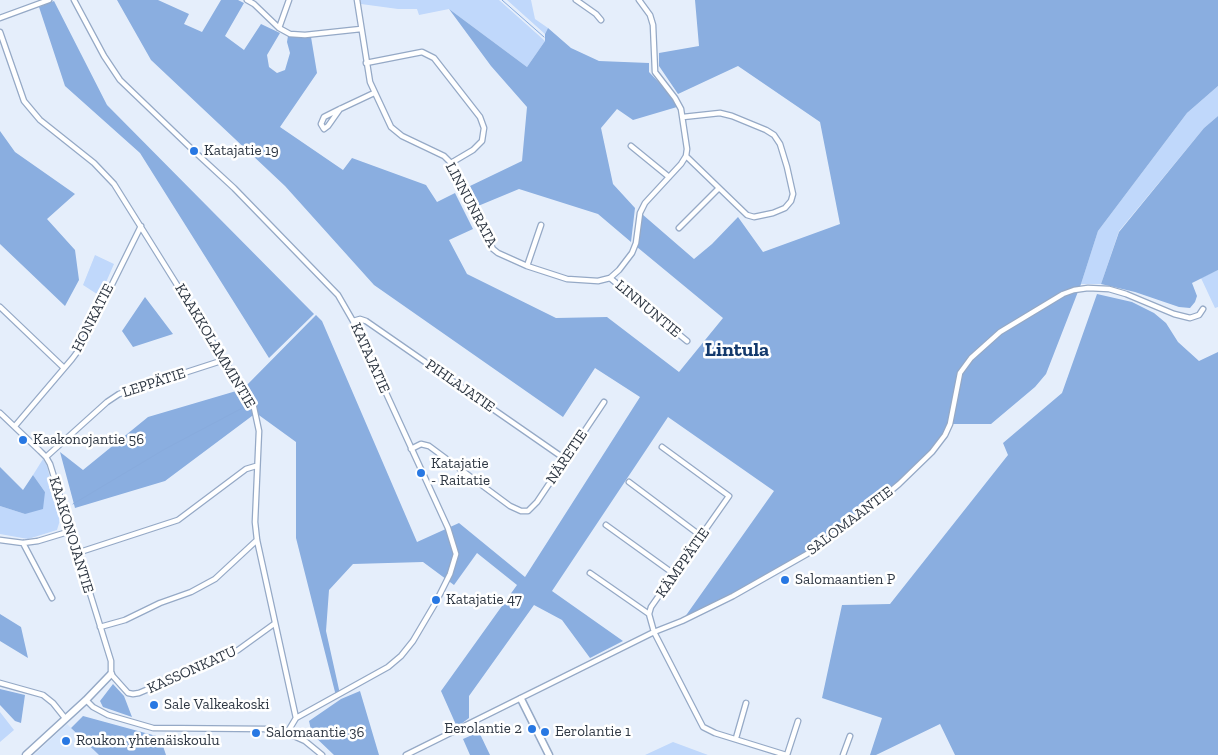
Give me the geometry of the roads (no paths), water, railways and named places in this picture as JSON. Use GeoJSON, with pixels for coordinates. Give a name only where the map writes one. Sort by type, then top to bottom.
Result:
{"type":"FeatureCollection","features":[{"type":"Feature","properties":{"kind":"street"},"geometry":{"type":"LineString","coordinates":[[0,18],[49,0]]}},
{"type":"Feature","properties":{"kind":"street","name":"KATAJATIE"},"geometry":{"type":"LineString","coordinates":[[74,0],[104,56],[120,80],[234,188],[338,295],[354,321],[445,520],[456,554],[448,580],[413,640],[401,656],[388,667],[296,718]]}},
{"type":"Feature","properties":{"kind":"street"},"geometry":{"type":"LineString","coordinates":[[247,0],[254,4],[279,28],[290,34],[305,35],[362,29]]}},
{"type":"Feature","properties":{"kind":"street"},"geometry":{"type":"LineString","coordinates":[[279,28],[289,0]]}},
{"type":"Feature","properties":{"kind":"street","name":"LINNUNRATA"},"geometry":{"type":"LineString","coordinates":[[357,0],[366,63],[374,93],[394,130],[402,136],[444,156],[451,163],[493,249],[527,266],[567,279],[598,281],[610,278]]}},
{"type":"Feature","properties":{"kind":"street"},"geometry":{"type":"LineString","coordinates":[[576,0],[596,14],[601,20]]}},
{"type":"Feature","properties":{"kind":"street"},"geometry":{"type":"LineString","coordinates":[[610,278],[632,253],[636,243],[640,213],[645,203],[681,164],[686,156],[687,149],[683,117],[675,98],[655,72],[653,25],[650,15],[639,0]]}},
{"type":"Feature","properties":{"kind":"street","name":"KAAKKOLAMMINTIE"},"geometry":{"type":"LineString","coordinates":[[0,32],[24,101],[40,120],[94,163],[114,184],[253,403],[259,432],[256,466],[255,522],[257,540],[296,718]]}},
{"type":"Feature","properties":{"kind":"street"},"geometry":{"type":"LineString","coordinates":[[366,63],[422,52],[434,58],[480,117],[484,128],[482,141],[473,150],[451,163]]}},
{"type":"Feature","properties":{"kind":"street"},"geometry":{"type":"LineString","coordinates":[[340,109],[324,129],[321,124],[324,118],[340,109],[374,93]]}},
{"type":"Feature","properties":{"kind":"street"},"geometry":{"type":"LineString","coordinates":[[683,117],[720,113],[766,130],[774,136],[780,144],[793,194],[791,201],[785,208],[773,213],[754,217],[746,215],[686,156]]}},
{"type":"Feature","properties":{"kind":"street"},"geometry":{"type":"LineString","coordinates":[[631,146],[669,177]]}},
{"type":"Feature","properties":{"kind":"street"},"geometry":{"type":"LineString","coordinates":[[679,228],[719,188]]}},
{"type":"Feature","properties":{"kind":"street"},"geometry":{"type":"LineString","coordinates":[[527,266],[541,225]]}},
{"type":"Feature","properties":{"kind":"street","name":"HONKATIE"},"geometry":{"type":"LineString","coordinates":[[15,426],[81,347],[141,226]]}},
{"type":"Feature","properties":{"kind":"street","name":"LINNUNTIE"},"geometry":{"type":"LineString","coordinates":[[610,278],[687,341]]}},
{"type":"Feature","properties":{"kind":"street","name":"SALOMAANTIE"},"geometry":{"type":"LineString","coordinates":[[406,755],[654,632],[682,621],[733,596],[807,554],[869,509],[899,484],[932,452],[945,435],[950,424],[960,372],[970,358],[1000,332],[1063,294],[1088,288],[1109,290],[1126,294],[1174,314],[1190,318],[1199,315],[1203,309]]}},
{"type":"Feature","properties":{"kind":"street"},"geometry":{"type":"LineString","coordinates":[[0,307],[64,368]]}},
{"type":"Feature","properties":{"kind":"street","name":"PIHLAJATIE"},"geometry":{"type":"LineString","coordinates":[[354,321],[360,319],[366,321],[564,459]]}},
{"type":"Feature","properties":{"kind":"street","name":"LEPPÄTIE"},"geometry":{"type":"LineString","coordinates":[[46,457],[107,402],[119,394],[224,360]]}},
{"type":"Feature","properties":{"kind":"street","name":"NÄRETIE"},"geometry":{"type":"LineString","coordinates":[[411,449],[421,444],[429,446],[510,506],[521,511],[528,511],[604,402]]}},
{"type":"Feature","properties":{"kind":"street","name":"KAAKONOJANTIE"},"geometry":{"type":"LineString","coordinates":[[0,412],[46,457],[111,661],[110,674]]}},
{"type":"Feature","properties":{"kind":"street","name":"KÄMPPÄTIE"},"geometry":{"type":"LineString","coordinates":[[662,447],[729,496],[651,607],[649,614],[654,632],[703,727],[715,733],[786,755]]}},
{"type":"Feature","properties":{"kind":"street"},"geometry":{"type":"LineString","coordinates":[[78,554],[178,520],[246,469],[256,466]]}},
{"type":"Feature","properties":{"kind":"street"},"geometry":{"type":"LineString","coordinates":[[628,482],[701,536]]}},
{"type":"Feature","properties":{"kind":"street"},"geometry":{"type":"LineString","coordinates":[[606,525],[674,574]]}},
{"type":"Feature","properties":{"kind":"street"},"geometry":{"type":"LineString","coordinates":[[0,540],[23,543],[38,541],[71,531]]}},
{"type":"Feature","properties":{"kind":"street"},"geometry":{"type":"LineString","coordinates":[[100,627],[124,620],[160,603],[191,592],[215,579],[257,540]]}},
{"type":"Feature","properties":{"kind":"street"},"geometry":{"type":"LineString","coordinates":[[23,543],[52,598]]}},
{"type":"Feature","properties":{"kind":"street"},"geometry":{"type":"LineString","coordinates":[[590,573],[649,614]]}},
{"type":"Feature","properties":{"kind":"street","name":"KASSONKATU"},"geometry":{"type":"LineString","coordinates":[[110,674],[128,693],[138,693],[227,656],[274,624]]}},
{"type":"Feature","properties":{"kind":"street"},"geometry":{"type":"LineString","coordinates":[[26,755],[86,700],[110,674]]}},
{"type":"Feature","properties":{"kind":"street"},"geometry":{"type":"LineString","coordinates":[[0,684],[43,695],[53,703],[65,718]]}},
{"type":"Feature","properties":{"kind":"street"},"geometry":{"type":"LineString","coordinates":[[521,699],[549,755]]}},
{"type":"Feature","properties":{"kind":"street"},"geometry":{"type":"LineString","coordinates":[[86,700],[93,707],[108,715],[153,728],[265,730],[287,733],[305,741],[322,755]]}},
{"type":"Feature","properties":{"kind":"street"},"geometry":{"type":"LineString","coordinates":[[736,738],[746,703]]}},
{"type":"Feature","properties":{"kind":"street"},"geometry":{"type":"LineString","coordinates":[[287,733],[296,718]]}},
{"type":"Feature","properties":{"kind":"street"},"geometry":{"type":"LineString","coordinates":[[786,755],[798,721]]}},
{"type":"Feature","properties":{"kind":"street"},"geometry":{"type":"LineString","coordinates":[[843,755],[850,736]]}},
{"type":"Feature","properties":{"kind":"waterway"},"geometry":{"type":"LineString","coordinates":[[502,0],[544,37]]}},
{"type":"Feature","properties":{"kind":"waterway"},"geometry":{"type":"LineString","coordinates":[[73,504],[165,449],[248,405]]}},
{"type":"Feature","properties":{"kind":"place","name":"Katajatie 19"},"geometry":{"type":"Point","coordinates":[194,151]}},
{"type":"Feature","properties":{"kind":"place","name":"Kaakonojantie 56"},"geometry":{"type":"Point","coordinates":[23,440]}},
{"type":"Feature","properties":{"kind":"place","name":"Katajatie - Raitatie"},"geometry":{"type":"Point","coordinates":[421,473]}},
{"type":"Feature","properties":{"kind":"place","name":"Salomaantien P"},"geometry":{"type":"Point","coordinates":[785,580]}},
{"type":"Feature","properties":{"kind":"place","name":"Katajatie 47"},"geometry":{"type":"Point","coordinates":[436,600]}},
{"type":"Feature","properties":{"kind":"place","name":"Sale Valkeakoski"},"geometry":{"type":"Point","coordinates":[154,705]}},
{"type":"Feature","properties":{"kind":"place","name":"Eerolantie 2"},"geometry":{"type":"Point","coordinates":[532,729]}},
{"type":"Feature","properties":{"kind":"place","name":"Eerolantie 1"},"geometry":{"type":"Point","coordinates":[545,732]}},
{"type":"Feature","properties":{"kind":"place","name":"Salomaantie 36"},"geometry":{"type":"Point","coordinates":[256,733]}},
{"type":"Feature","properties":{"kind":"place","name":"Roukon yhtenäiskoulu"},"geometry":{"type":"Point","coordinates":[66,741]}},
{"type":"Feature","properties":{"kind":"district","name":"Lintula"},"geometry":{"type":"Point","coordinates":[737,350]}}]}
